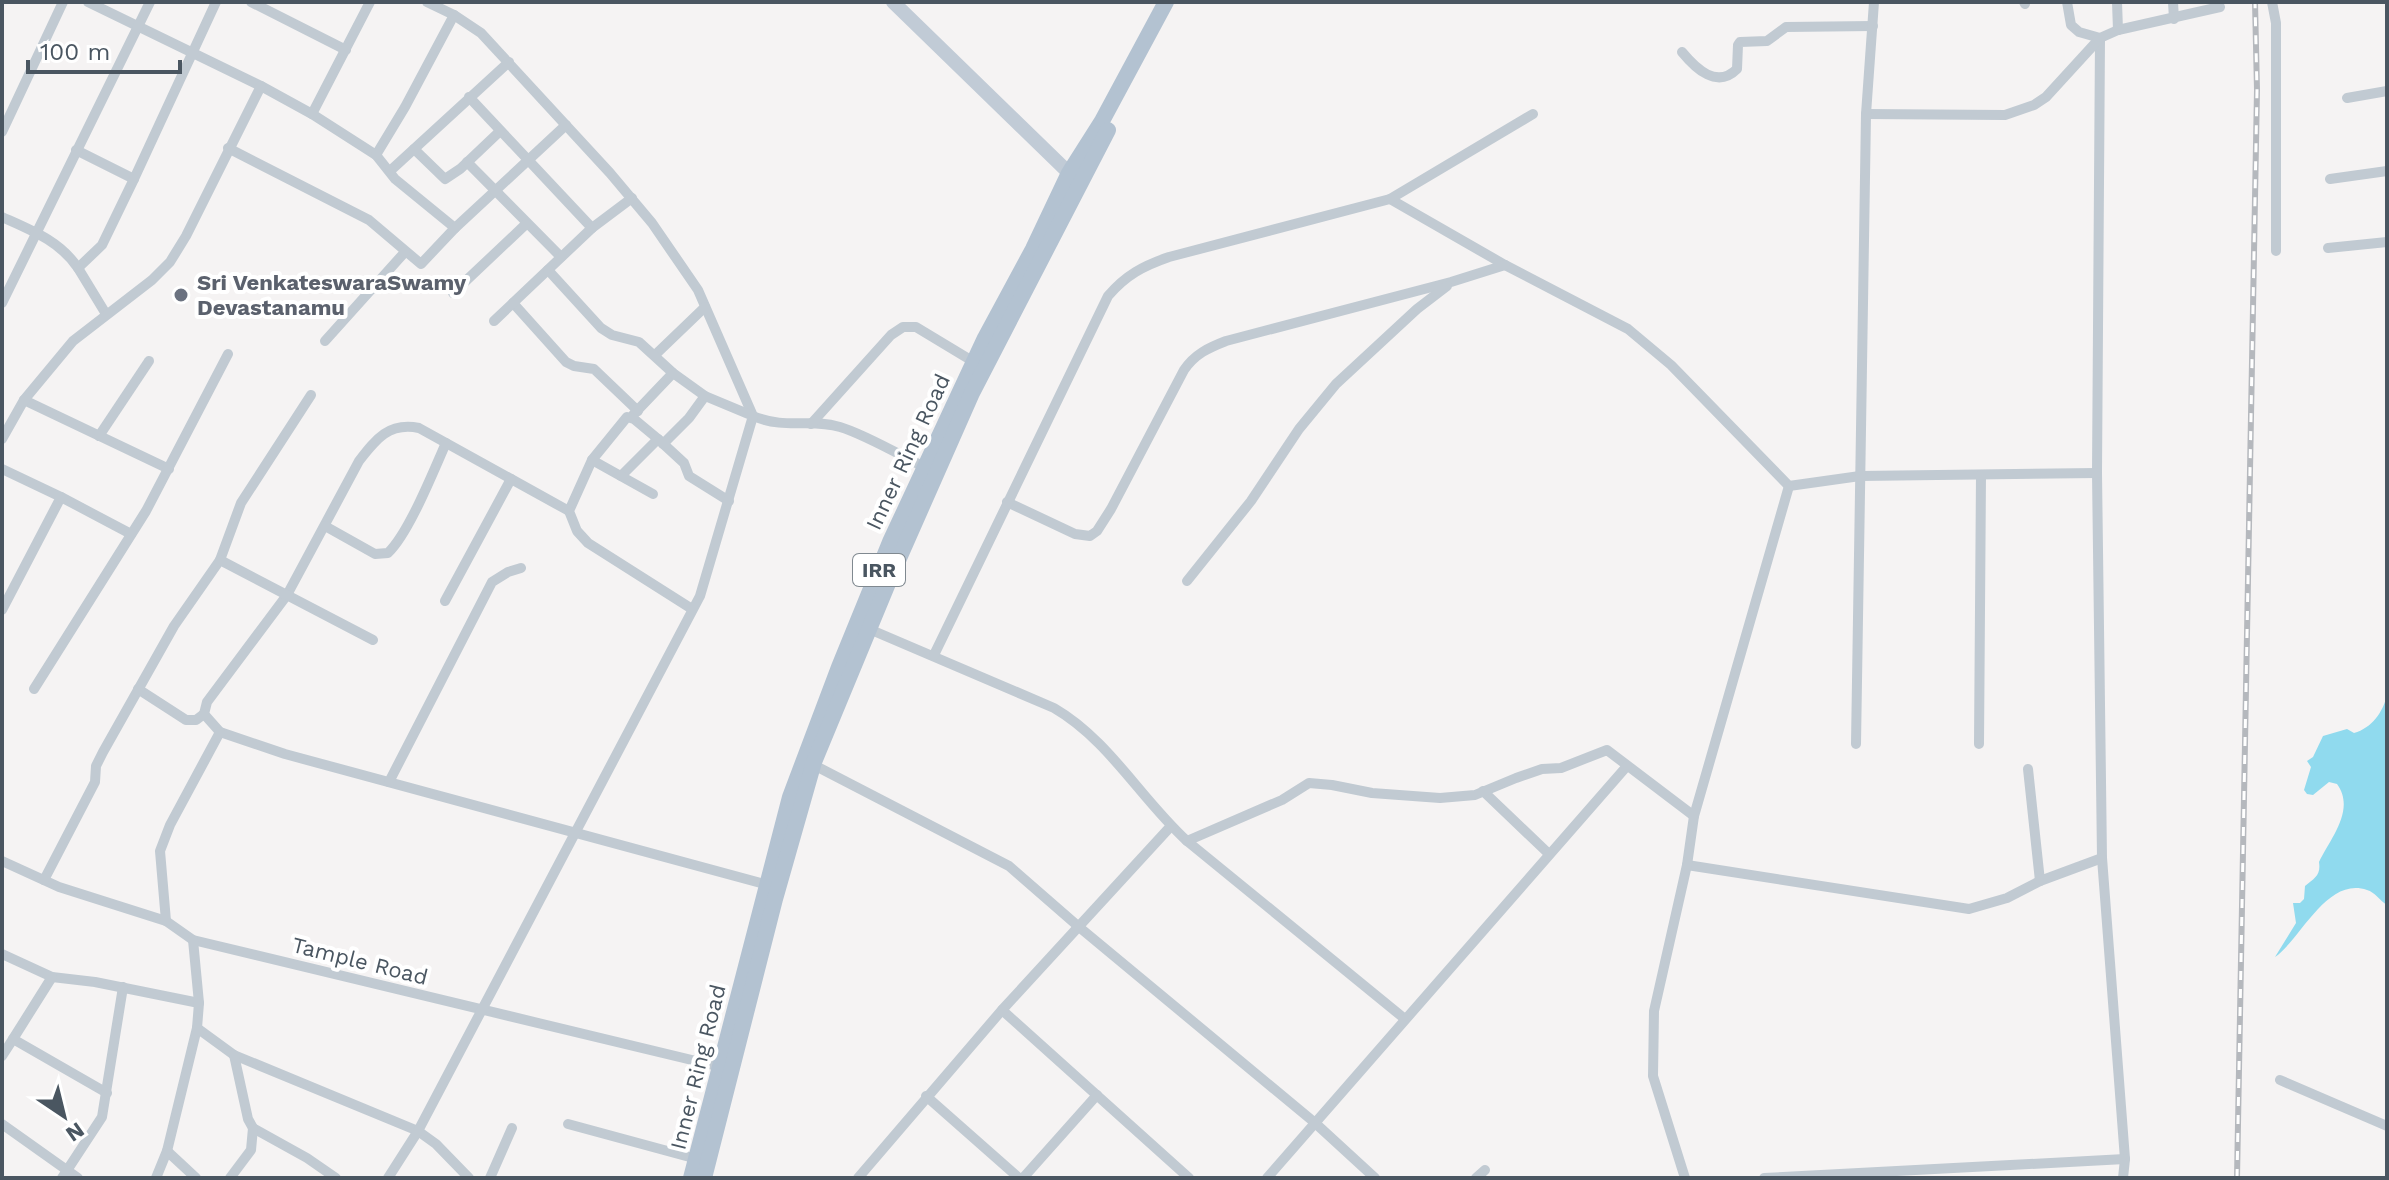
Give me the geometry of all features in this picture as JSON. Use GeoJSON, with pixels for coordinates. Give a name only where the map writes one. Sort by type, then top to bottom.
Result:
{"type":"FeatureCollection","features":[{"type":"Feature","properties":{"kind":"main road","name":"Inner Ring Road"},"geometry":{"type":"LineString","coordinates":[[704,1178],[807,763],[972,393],[1102,121],[1166,2]]}},
{"type":"Feature","properties":{"kind":"main road","name":"Inner Ring Road"},"geometry":{"type":"LineString","coordinates":[[691,1178],[784,819],[888,547],[974,362],[1033,249],[1176,2]]}},
{"type":"Feature","properties":{"kind":"street"},"geometry":{"type":"LineString","coordinates":[[2,132],[63,2]]}},
{"type":"Feature","properties":{"kind":"street"},"geometry":{"type":"LineString","coordinates":[[88,2],[312,114],[376,155],[395,179],[455,228]]}},
{"type":"Feature","properties":{"kind":"street"},"geometry":{"type":"LineString","coordinates":[[2,303],[150,2]]}},
{"type":"Feature","properties":{"kind":"street"},"geometry":{"type":"LineString","coordinates":[[78,268],[102,245],[216,2]]}},
{"type":"Feature","properties":{"kind":"street"},"geometry":{"type":"LineString","coordinates":[[251,2],[346,50]]}},
{"type":"Feature","properties":{"kind":"street"},"geometry":{"type":"LineString","coordinates":[[312,114],[370,2]]}},
{"type":"Feature","properties":{"kind":"street"},"geometry":{"type":"LineString","coordinates":[[388,1178],[418,1131],[700,596],[753,416],[698,290],[632,198],[481,33],[427,2]]}},
{"type":"Feature","properties":{"kind":"street"},"geometry":{"type":"LineString","coordinates":[[893,2],[1073,181]]}},
{"type":"Feature","properties":{"kind":"street"},"geometry":{"type":"LineString","coordinates":[[1856,744],[1866,114],[1874,2]]}},
{"type":"Feature","properties":{"kind":"street"},"geometry":{"type":"LineString","coordinates":[[2067,2],[2071,25],[2079,32],[2100,38]]}},
{"type":"Feature","properties":{"kind":"street"},"geometry":{"type":"LineString","coordinates":[[2117,2],[2118,30]]}},
{"type":"Feature","properties":{"kind":"street"},"geometry":{"type":"LineString","coordinates":[[2173,2],[2174,19]]}},
{"type":"Feature","properties":{"kind":"street"},"geometry":{"type":"LineString","coordinates":[[2272,2],[2276,23],[2276,251]]}},
{"type":"Feature","properties":{"kind":"street"},"geometry":{"type":"LineString","coordinates":[[1866,114],[2005,115],[2034,105],[2046,97],[2100,38],[2118,30],[2220,7]]}},
{"type":"Feature","properties":{"kind":"street"},"geometry":{"type":"LineString","coordinates":[[376,155],[454,15]]}},
{"type":"Feature","properties":{"kind":"street"},"geometry":{"type":"LineString","coordinates":[[1682,52],[1702,73],[1712,77],[1729,75],[1737,69],[1738,45],[1743,41],[1767,41],[1786,27],[1873,26]]}},
{"type":"Feature","properties":{"kind":"street"},"geometry":{"type":"LineString","coordinates":[[2100,38],[2097,473],[2102,858],[2125,1159],[2123,1178]]}},
{"type":"Feature","properties":{"kind":"street"},"geometry":{"type":"LineString","coordinates":[[390,171],[509,62]]}},
{"type":"Feature","properties":{"kind":"street"},"geometry":{"type":"LineString","coordinates":[[2,439],[24,400],[73,341],[152,280],[170,262],[261,86]]}},
{"type":"Feature","properties":{"kind":"street"},"geometry":{"type":"LineString","coordinates":[[2347,98],[2387,91]]}},
{"type":"Feature","properties":{"kind":"street"},"geometry":{"type":"LineString","coordinates":[[469,97],[592,228]]}},
{"type":"Feature","properties":{"kind":"street"},"geometry":{"type":"LineString","coordinates":[[934,655],[1108,296],[1123,279],[1140,267],[1169,257],[1390,199],[1533,114]]}},
{"type":"Feature","properties":{"kind":"street"},"geometry":{"type":"LineString","coordinates":[[228,148],[369,220],[421,264],[455,228],[566,125]]}},
{"type":"Feature","properties":{"kind":"street"},"geometry":{"type":"LineString","coordinates":[[414,149],[442,178],[453,175],[500,131]]}},
{"type":"Feature","properties":{"kind":"street"},"geometry":{"type":"LineString","coordinates":[[76,150],[134,179]]}},
{"type":"Feature","properties":{"kind":"street"},"geometry":{"type":"LineString","coordinates":[[467,162],[561,257]]}},
{"type":"Feature","properties":{"kind":"street"},"geometry":{"type":"LineString","coordinates":[[2330,179],[2387,171]]}},
{"type":"Feature","properties":{"kind":"street"},"geometry":{"type":"LineString","coordinates":[[494,321],[592,228],[632,198]]}},
{"type":"Feature","properties":{"kind":"street"},"geometry":{"type":"LineString","coordinates":[[1390,199],[1505,265],[1628,329],[1646,342],[1789,486]]}},
{"type":"Feature","properties":{"kind":"street"},"geometry":{"type":"LineString","coordinates":[[2,217],[35,231],[68,253],[106,314]]}},
{"type":"Feature","properties":{"kind":"street"},"geometry":{"type":"LineString","coordinates":[[453,293],[526,224]]}},
{"type":"Feature","properties":{"kind":"street"},"geometry":{"type":"LineString","coordinates":[[2328,248],[2387,242]]}},
{"type":"Feature","properties":{"kind":"street"},"geometry":{"type":"LineString","coordinates":[[325,341],[405,252]]}},
{"type":"Feature","properties":{"kind":"street"},"geometry":{"type":"LineString","coordinates":[[1007,502],[1075,534],[1090,536],[1097,531],[1111,509],[1184,370],[1203,351],[1226,341],[1505,265]]}},
{"type":"Feature","properties":{"kind":"street"},"geometry":{"type":"LineString","coordinates":[[548,270],[601,328],[612,335],[639,342],[673,373],[705,396],[780,425],[840,427],[926,468]]}},
{"type":"Feature","properties":{"kind":"street"},"geometry":{"type":"LineString","coordinates":[[1187,581],[1251,501],[1299,429],[1336,384],[1451,282]]}},
{"type":"Feature","properties":{"kind":"street"},"geometry":{"type":"LineString","coordinates":[[513,303],[566,362],[594,369],[684,463],[689,476],[729,501]]}},
{"type":"Feature","properties":{"kind":"street"},"geometry":{"type":"LineString","coordinates":[[655,355],[705,307]]}},
{"type":"Feature","properties":{"kind":"street"},"geometry":{"type":"LineString","coordinates":[[811,424],[891,335],[903,327],[916,327],[974,362]]}},
{"type":"Feature","properties":{"kind":"street"},"geometry":{"type":"LineString","coordinates":[[34,689],[169,469],[228,354]]}},
{"type":"Feature","properties":{"kind":"street"},"geometry":{"type":"LineString","coordinates":[[99,436],[149,361]]}},
{"type":"Feature","properties":{"kind":"street"},"geometry":{"type":"LineString","coordinates":[[569,511],[592,460],[621,423],[634,414],[673,373]]}},
{"type":"Feature","properties":{"kind":"street"},"geometry":{"type":"LineString","coordinates":[[44,880],[95,782],[96,766],[103,752],[174,626],[220,560],[241,503],[311,395]]}},
{"type":"Feature","properties":{"kind":"street"},"geometry":{"type":"LineString","coordinates":[[621,476],[689,418],[705,396]]}},
{"type":"Feature","properties":{"kind":"street"},"geometry":{"type":"LineString","coordinates":[[24,400],[169,469]]}},
{"type":"Feature","properties":{"kind":"street"},"geometry":{"type":"LineString","coordinates":[[138,689],[186,720],[196,720],[204,714],[207,702],[287,595],[359,461],[375,440],[389,429],[406,425],[419,428],[569,511],[577,531],[588,543],[692,609]]}},
{"type":"Feature","properties":{"kind":"street"},"geometry":{"type":"LineString","coordinates":[[325,526],[375,554],[388,553],[418,503],[446,443]]}},
{"type":"Feature","properties":{"kind":"street"},"geometry":{"type":"LineString","coordinates":[[592,460],[653,494]]}},
{"type":"Feature","properties":{"kind":"street"},"geometry":{"type":"LineString","coordinates":[[2,469],[131,534]]}},
{"type":"Feature","properties":{"kind":"street"},"geometry":{"type":"LineString","coordinates":[[1789,486],[1860,476],[2097,473]]}},
{"type":"Feature","properties":{"kind":"street"},"geometry":{"type":"LineString","coordinates":[[1979,744],[1981,475]]}},
{"type":"Feature","properties":{"kind":"street"},"geometry":{"type":"LineString","coordinates":[[445,601],[511,479]]}},
{"type":"Feature","properties":{"kind":"street"},"geometry":{"type":"LineString","coordinates":[[1685,1178],[1653,1076],[1654,1011],[1687,865],[1694,816],[1789,486]]}},
{"type":"Feature","properties":{"kind":"street"},"geometry":{"type":"LineString","coordinates":[[2,610],[61,497]]}},
{"type":"Feature","properties":{"kind":"street"},"geometry":{"type":"LineString","coordinates":[[220,560],[373,640]]}},
{"type":"Feature","properties":{"kind":"street"},"geometry":{"type":"LineString","coordinates":[[389,782],[492,582],[521,568]]}},
{"type":"Feature","properties":{"kind":"street"},"geometry":{"type":"LineString","coordinates":[[869,629],[1074,719],[1092,734],[1187,841],[1405,1019]]}},
{"type":"Feature","properties":{"kind":"street"},"geometry":{"type":"LineString","coordinates":[[204,714],[220,732],[285,754],[768,885]]}},
{"type":"Feature","properties":{"kind":"street"},"geometry":{"type":"LineString","coordinates":[[166,921],[160,851],[170,825],[220,732]]}},
{"type":"Feature","properties":{"kind":"street"},"geometry":{"type":"LineString","coordinates":[[1187,841],[1282,800],[1309,783],[1372,793],[1440,798],[1475,795],[1542,769],[1561,768],[1600,751],[1614,753],[1694,816]]}},
{"type":"Feature","properties":{"kind":"street"},"geometry":{"type":"LineString","coordinates":[[807,763],[1009,866],[1314,1122],[1375,1178]]}},
{"type":"Feature","properties":{"kind":"street"},"geometry":{"type":"LineString","coordinates":[[1267,1178],[1627,766]]}},
{"type":"Feature","properties":{"kind":"street"},"geometry":{"type":"LineString","coordinates":[[2028,769],[2040,881]]}},
{"type":"Feature","properties":{"kind":"street"},"geometry":{"type":"LineString","coordinates":[[1483,791],[1549,854]]}},
{"type":"Feature","properties":{"kind":"street"},"geometry":{"type":"LineString","coordinates":[[858,1178],[1002,1010],[1171,826]]}},
{"type":"Feature","properties":{"kind":"street"},"geometry":{"type":"LineString","coordinates":[[1687,865],[1969,909],[2007,898],[2040,881],[2102,858]]}},
{"type":"Feature","properties":{"kind":"street","name":"Tample Road"},"geometry":{"type":"LineString","coordinates":[[2,861],[44,880],[166,921],[193,940],[721,1067]]}},
{"type":"Feature","properties":{"kind":"street"},"geometry":{"type":"LineString","coordinates":[[156,1178],[167,1151],[197,1028],[199,1003],[193,940]]}},
{"type":"Feature","properties":{"kind":"street"},"geometry":{"type":"LineString","coordinates":[[2,954],[52,977],[123,987],[199,1003]]}},
{"type":"Feature","properties":{"kind":"street"},"geometry":{"type":"LineString","coordinates":[[2,1056],[52,977]]}},
{"type":"Feature","properties":{"kind":"street"},"geometry":{"type":"LineString","coordinates":[[65,1174],[102,1117],[123,987]]}},
{"type":"Feature","properties":{"kind":"street"},"geometry":{"type":"LineString","coordinates":[[1002,1010],[1189,1178]]}},
{"type":"Feature","properties":{"kind":"street"},"geometry":{"type":"LineString","coordinates":[[197,1028],[234,1055],[418,1131],[436,1144],[468,1177]]}},
{"type":"Feature","properties":{"kind":"street"},"geometry":{"type":"LineString","coordinates":[[13,1039],[107,1093]]}},
{"type":"Feature","properties":{"kind":"street"},"geometry":{"type":"LineString","coordinates":[[234,1055],[248,1119],[253,1128],[334,1177]]}},
{"type":"Feature","properties":{"kind":"street"},"geometry":{"type":"LineString","coordinates":[[2280,1080],[2387,1126]]}},
{"type":"Feature","properties":{"kind":"street"},"geometry":{"type":"LineString","coordinates":[[926,1096],[1021,1178],[1097,1095]]}},
{"type":"Feature","properties":{"kind":"street"},"geometry":{"type":"LineString","coordinates":[[2,1124],[65,1174],[78,1178]]}},
{"type":"Feature","properties":{"kind":"street"},"geometry":{"type":"LineString","coordinates":[[568,1124],[697,1159]]}},
{"type":"Feature","properties":{"kind":"street"},"geometry":{"type":"LineString","coordinates":[[230,1178],[251,1150],[253,1128]]}},
{"type":"Feature","properties":{"kind":"street"},"geometry":{"type":"LineString","coordinates":[[490,1178],[512,1128]]}},
{"type":"Feature","properties":{"kind":"street"},"geometry":{"type":"LineString","coordinates":[[167,1151],[196,1178]]}},
{"type":"Feature","properties":{"kind":"street"},"geometry":{"type":"LineString","coordinates":[[1764,1178],[2125,1159]]}},
{"type":"Feature","properties":{"kind":"water"},"geometry":{"type":"Polygon","coordinates":[[[2387,695],[2387,905],[2367,890],[2353,888],[2339,892],[2327,900],[2275,957],[2296,923],[2293,903],[2304,899],[2305,886],[2318,873],[2319,862],[2343,814],[2342,794],[2337,784],[2329,782],[2313,795],[2304,790],[2311,767],[2307,761],[2313,757],[2323,736],[2347,729],[2354,733],[2371,723],[2380,713],[2387,695]]]}},
{"type":"Feature","properties":{"kind":"railway"},"geometry":{"type":"LineString","coordinates":[[2237,1178],[2257,90],[2255,2]]}},
{"type":"Feature","properties":{"kind":"place","name":"Sri VenkateswaraSwamy Devastanamu"},"geometry":{"type":"Point","coordinates":[181,295]}}]}
